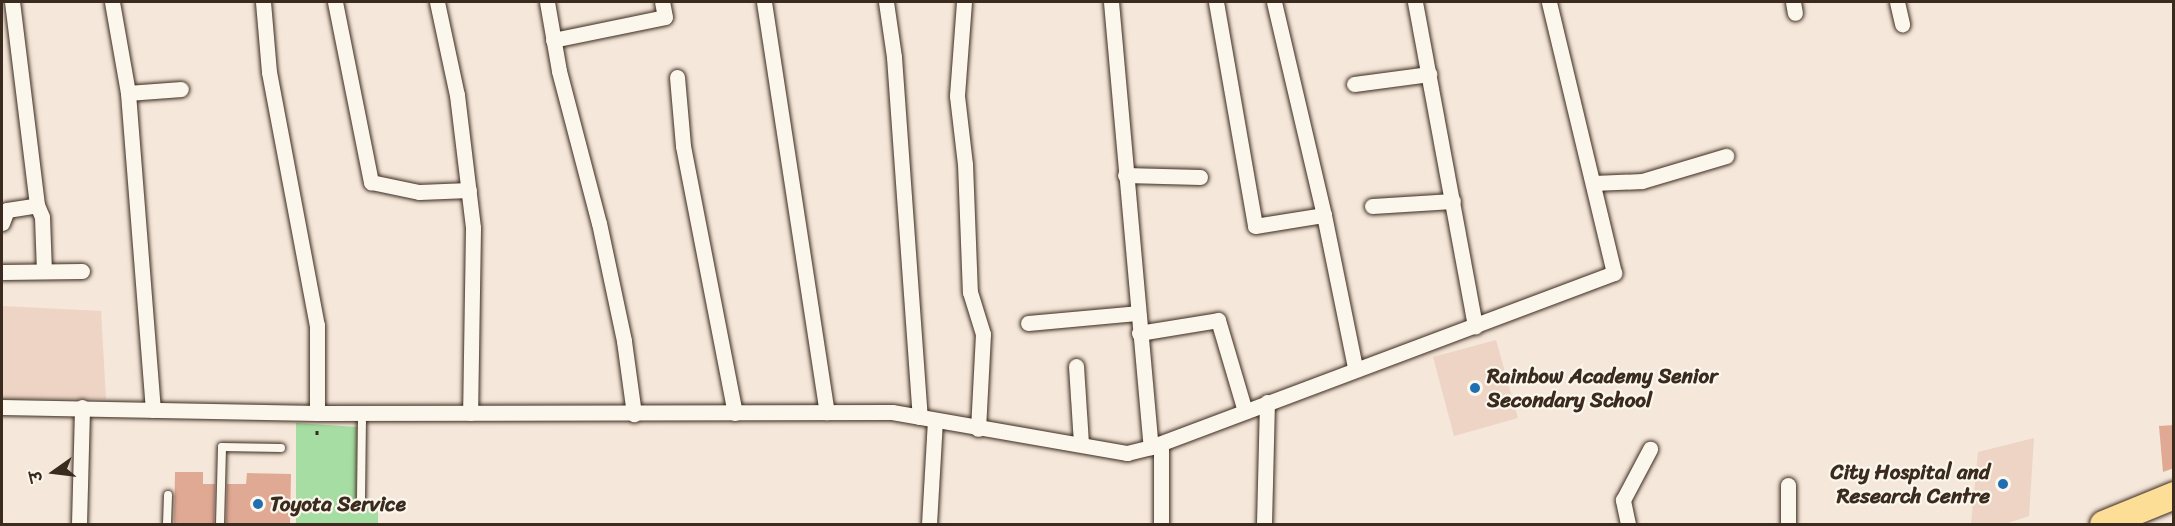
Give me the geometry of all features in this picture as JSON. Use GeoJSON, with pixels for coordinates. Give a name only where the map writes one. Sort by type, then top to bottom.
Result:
{"type":"FeatureCollection","features":[{"type":"Feature","properties":{"kind":"highway"},"geometry":{"type":"LineString","coordinates":[[2103,525],[2174,495]]}},
{"type":"Feature","properties":{"kind":"street"},"geometry":{"type":"LineString","coordinates":[[12,2],[37,205],[42,217],[44,271]]}},
{"type":"Feature","properties":{"kind":"street"},"geometry":{"type":"LineString","coordinates":[[112,2],[128,93],[153,410]]}},
{"type":"Feature","properties":{"kind":"street"},"geometry":{"type":"LineString","coordinates":[[263,2],[269,72],[317,325],[317,413]]}},
{"type":"Feature","properties":{"kind":"street"},"geometry":{"type":"LineString","coordinates":[[335,2],[371,182],[419,192],[469,190]]}},
{"type":"Feature","properties":{"kind":"street"},"geometry":{"type":"LineString","coordinates":[[437,2],[457,95],[473,228],[471,412]]}},
{"type":"Feature","properties":{"kind":"street"},"geometry":{"type":"LineString","coordinates":[[547,2],[553,40],[599,224],[624,341],[634,414]]}},
{"type":"Feature","properties":{"kind":"street"},"geometry":{"type":"LineString","coordinates":[[553,40],[665,17],[662,2]]}},
{"type":"Feature","properties":{"kind":"street"},"geometry":{"type":"LineString","coordinates":[[764,2],[827,412]]}},
{"type":"Feature","properties":{"kind":"street"},"geometry":{"type":"LineString","coordinates":[[886,2],[894,57],[928,419],[929,525]]}},
{"type":"Feature","properties":{"kind":"street"},"geometry":{"type":"LineString","coordinates":[[964,2],[957,96],[965,164],[970,292],[983,334],[978,429]]}},
{"type":"Feature","properties":{"kind":"street"},"geometry":{"type":"LineString","coordinates":[[1111,2],[1137,313],[1156,445],[1161,525]]}},
{"type":"Feature","properties":{"kind":"street"},"geometry":{"type":"LineString","coordinates":[[1216,2],[1255,226],[1324,215]]}},
{"type":"Feature","properties":{"kind":"street"},"geometry":{"type":"LineString","coordinates":[[1274,2],[1324,215],[1355,367]]}},
{"type":"Feature","properties":{"kind":"street"},"geometry":{"type":"LineString","coordinates":[[1414,2],[1475,326]]}},
{"type":"Feature","properties":{"kind":"street"},"geometry":{"type":"LineString","coordinates":[[2,407],[317,413],[892,412],[978,429],[1127,453],[1156,445],[1355,367],[1475,326],[1614,273],[1549,2]]}},
{"type":"Feature","properties":{"kind":"street"},"geometry":{"type":"LineString","coordinates":[[1897,2],[1902,24]]}},
{"type":"Feature","properties":{"kind":"street"},"geometry":{"type":"LineString","coordinates":[[1354,84],[1429,75]]}},
{"type":"Feature","properties":{"kind":"street"},"geometry":{"type":"LineString","coordinates":[[677,77],[683,146],[735,412]]}},
{"type":"Feature","properties":{"kind":"street"},"geometry":{"type":"LineString","coordinates":[[128,93],[181,89]]}},
{"type":"Feature","properties":{"kind":"street"},"geometry":{"type":"LineString","coordinates":[[1593,183],[1642,181],[1726,156]]}},
{"type":"Feature","properties":{"kind":"street"},"geometry":{"type":"LineString","coordinates":[[1125,175],[1200,177]]}},
{"type":"Feature","properties":{"kind":"street"},"geometry":{"type":"LineString","coordinates":[[1372,206],[1453,201]]}},
{"type":"Feature","properties":{"kind":"street"},"geometry":{"type":"LineString","coordinates":[[2,224],[7,210],[37,205]]}},
{"type":"Feature","properties":{"kind":"street"},"geometry":{"type":"LineString","coordinates":[[2,272],[82,270]]}},
{"type":"Feature","properties":{"kind":"street"},"geometry":{"type":"LineString","coordinates":[[1028,323],[1137,313]]}},
{"type":"Feature","properties":{"kind":"street"},"geometry":{"type":"LineString","coordinates":[[1139,333],[1218,320],[1245,411]]}},
{"type":"Feature","properties":{"kind":"street"},"geometry":{"type":"LineString","coordinates":[[1076,366],[1082,444]]}},
{"type":"Feature","properties":{"kind":"street"},"geometry":{"type":"LineString","coordinates":[[1264,525],[1267,402]]}},
{"type":"Feature","properties":{"kind":"street"},"geometry":{"type":"LineString","coordinates":[[79,525],[82,407]]}},
{"type":"Feature","properties":{"kind":"street"},"geometry":{"type":"LineString","coordinates":[[1628,525],[1623,500],[1650,449]]}},
{"type":"Feature","properties":{"kind":"street"},"geometry":{"type":"LineString","coordinates":[[1788,485],[1788,525]]}},
{"type":"Feature","properties":{"kind":"lane"},"geometry":{"type":"LineString","coordinates":[[362,413],[362,500]]}},
{"type":"Feature","properties":{"kind":"lane"},"geometry":{"type":"LineString","coordinates":[[220,525],[222,447],[282,447]]}},
{"type":"Feature","properties":{"kind":"lane"},"geometry":{"type":"LineString","coordinates":[[167,525],[168,495]]}},
{"type":"Feature","properties":{"kind":"shaded area"},"geometry":{"type":"Polygon","coordinates":[[[2,306],[101,311],[106,399],[2,399],[2,306]]]}},
{"type":"Feature","properties":{"kind":"shaded area","name":"Rainbow Academy Senior Secondary School"},"geometry":{"type":"Polygon","coordinates":[[[1496,340],[1518,418],[1454,436],[1433,357],[1496,340]]]}},
{"type":"Feature","properties":{"kind":"shaded area","name":"City Hospital and Research Centre"},"geometry":{"type":"Polygon","coordinates":[[[2034,438],[2029,516],[2005,524],[1971,524],[1978,452],[2034,438]]]}},
{"type":"Feature","properties":{"kind":"green space"},"geometry":{"type":"Polygon","coordinates":[[[296,423],[357,427],[356,501],[378,503],[378,524],[296,524],[296,423]]]}},
{"type":"Feature","properties":{"kind":"building"},"geometry":{"type":"Polygon","coordinates":[[[2174,425],[2174,468],[2163,472],[2159,426],[2174,425]]]}},
{"type":"Feature","properties":{"kind":"building"},"geometry":{"type":"Polygon","coordinates":[[[175,472],[203,472],[203,484],[215,484],[214,525],[174,525],[175,472]]]}},
{"type":"Feature","properties":{"kind":"building","name":"Toyota Service"},"geometry":{"type":"Polygon","coordinates":[[[247,473],[291,474],[290,525],[226,525],[227,484],[246,484],[247,473]]]}},
{"type":"Feature","properties":{"kind":"place","name":"Rainbow Academy Senior Secondary School"},"geometry":{"type":"Point","coordinates":[1475,388]}},
{"type":"Feature","properties":{"kind":"place","name":"City Hospital and Research Centre"},"geometry":{"type":"Point","coordinates":[2003,484]}},
{"type":"Feature","properties":{"kind":"place","name":"Toyota Service"},"geometry":{"type":"Point","coordinates":[258,504]}}]}
